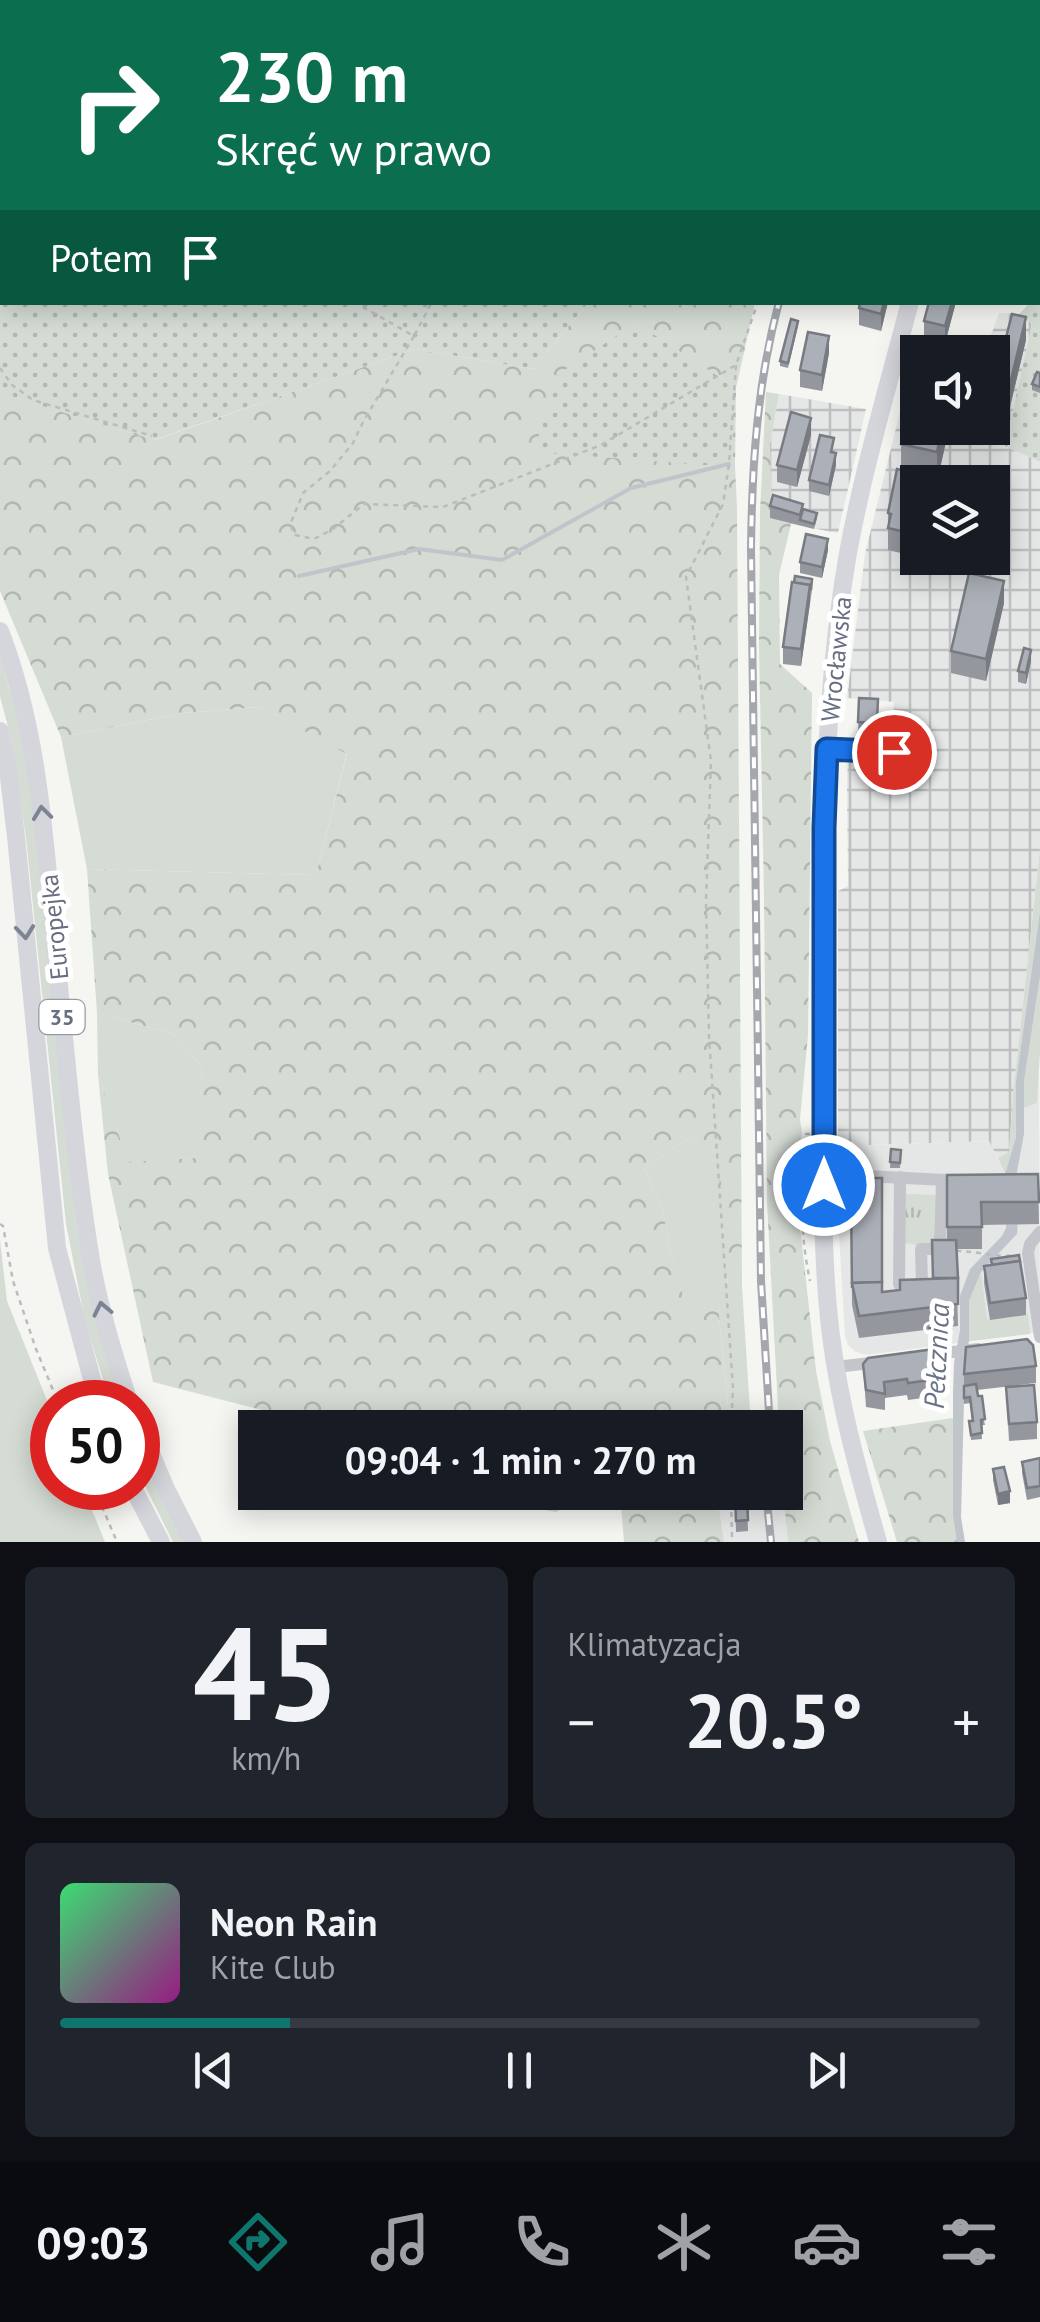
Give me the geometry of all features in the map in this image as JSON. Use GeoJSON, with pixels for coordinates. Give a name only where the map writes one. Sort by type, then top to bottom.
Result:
{"type":"FeatureCollection","features":[{"type":"Feature","properties":{"kind":"main road","name":"Wrocławska"},"geometry":{"type":"LineString","coordinates":[[878,1542],[850,1441],[828,1304],[824,828],[835,649],[848,558],[909,305]]}},
{"type":"Feature","properties":{"kind":"main road","name":"Europejka"},"geometry":{"type":"LineString","coordinates":[[0,631],[20,690],[34,758],[89,1250],[106,1328],[123,1380]]}},
{"type":"Feature","properties":{"kind":"main road","name":"Europejka"},"geometry":{"type":"LineString","coordinates":[[0,731],[16,836],[57,1248],[92,1380]]}},
{"type":"Feature","properties":{"kind":"main road"},"geometry":{"type":"LineString","coordinates":[[160,1475],[193,1542]]}},
{"type":"Feature","properties":{"kind":"main road"},"geometry":{"type":"LineString","coordinates":[[144,1510],[161,1542]]}},
{"type":"Feature","properties":{"kind":"street"},"geometry":{"type":"LineString","coordinates":[[827,749],[922,752]]}},
{"type":"Feature","properties":{"kind":"street"},"geometry":{"type":"LineString","coordinates":[[824,1174],[958,1180]]}},
{"type":"Feature","properties":{"kind":"street"},"geometry":{"type":"LineString","coordinates":[[900,1177],[899,1284],[905,1295],[916,1294],[922,1284],[921,1249]]}},
{"type":"Feature","properties":{"kind":"street"},"geometry":{"type":"LineString","coordinates":[[899,1248],[940,1249],[942,1180]]}},
{"type":"Feature","properties":{"kind":"street"},"geometry":{"type":"LineString","coordinates":[[1023,1344],[1040,1339],[1028,1253],[1040,1232]]}},
{"type":"Feature","properties":{"kind":"street"},"geometry":{"type":"LineString","coordinates":[[916,1357],[990,1348]]}},
{"type":"Feature","properties":{"kind":"street"},"geometry":{"type":"LineString","coordinates":[[836,1367],[896,1360]]}},
{"type":"Feature","properties":{"kind":"path"},"geometry":{"type":"LineString","coordinates":[[359,305],[414,336]]}},
{"type":"Feature","properties":{"kind":"path"},"geometry":{"type":"LineString","coordinates":[[430,305],[353,443],[330,471],[303,493],[290,525],[295,535],[314,539],[333,530],[364,504],[443,507],[601,445],[736,365]]}},
{"type":"Feature","properties":{"kind":"path"},"geometry":{"type":"LineString","coordinates":[[732,1410],[709,1036],[706,901],[711,761],[686,577],[723,504],[736,365],[757,305]]}},
{"type":"Feature","properties":{"kind":"path"},"geometry":{"type":"LineString","coordinates":[[0,368],[32,400],[152,436]]}},
{"type":"Feature","properties":{"kind":"path"},"geometry":{"type":"LineString","coordinates":[[802,1162],[803,1204]]}},
{"type":"Feature","properties":{"kind":"path"},"geometry":{"type":"LineString","coordinates":[[0,1224],[19,1298],[50,1380]]}},
{"type":"Feature","properties":{"kind":"path"},"geometry":{"type":"LineString","coordinates":[[940,1249],[984,1252],[996,1258],[1028,1253]]}},
{"type":"Feature","properties":{"kind":"path"},"geometry":{"type":"LineString","coordinates":[[103,1510],[116,1542]]}},
{"type":"Feature","properties":{"kind":"path"},"geometry":{"type":"LineString","coordinates":[[731,1510],[732,1542]]}},
{"type":"Feature","properties":{"kind":"shaded area"},"geometry":{"type":"Polygon","coordinates":[[[999,313],[1019,314],[1032,324],[1010,423],[1010,335],[991,335],[999,313]]]}},
{"type":"Feature","properties":{"kind":"shaded area"},"geometry":{"type":"Polygon","coordinates":[[[779,394],[866,409],[838,533],[771,517],[770,444],[779,394]]]}},
{"type":"Feature","properties":{"kind":"shaded area"},"geometry":{"type":"Polygon","coordinates":[[[900,412],[900,445],[1005,445],[1040,462],[1040,849],[1009,1153],[998,1158],[989,1141],[838,1146],[838,891],[848,886],[849,740],[892,743],[894,702],[847,698],[865,554],[900,412]]]}},
{"type":"Feature","properties":{"kind":"shaded area"},"geometry":{"type":"Polygon","coordinates":[[[1040,911],[1040,977],[1024,1082],[1024,1134],[1016,1177],[1017,1234],[981,1272],[969,1301],[961,1517],[965,1542],[957,1542],[953,1517],[953,1393],[960,1296],[970,1269],[1006,1228],[1004,1177],[1016,1137],[1016,1081],[1040,911]]]}},
{"type":"Feature","properties":{"kind":"shaded area"},"geometry":{"type":"Polygon","coordinates":[[[1039,1067],[1040,1332],[867,1355],[856,1352],[845,1336],[838,1146],[990,1141],[1006,1177],[1015,1177],[1024,1134],[1024,1108],[1037,1103],[1039,1067]]]}},
{"type":"Feature","properties":{"kind":"shaded area"},"geometry":{"type":"Polygon","coordinates":[[[719,1510],[785,1510],[788,1542],[724,1542],[719,1510]]]}},
{"type":"Feature","properties":{"kind":"green space"},"geometry":{"type":"Polygon","coordinates":[[[0,305],[586,305],[533,369],[415,349],[154,440],[6,395],[0,387],[0,305]]]}},
{"type":"Feature","properties":{"kind":"green space"},"geometry":{"type":"Polygon","coordinates":[[[586,305],[755,305],[736,388],[635,323],[704,465],[735,465],[742,1287],[728,1286],[717,1151],[687,1139],[644,1169],[663,1210],[670,1252],[687,1309],[718,1306],[728,1410],[262,1410],[153,1380],[108,1174],[98,1075],[128,1162],[197,1158],[202,1067],[174,1034],[97,1013],[87,869],[316,875],[347,754],[260,707],[184,713],[61,737],[0,591],[0,387],[7,395],[155,440],[415,349],[533,369],[586,305]]]}},
{"type":"Feature","properties":{"kind":"green space"},"geometry":{"type":"Polygon","coordinates":[[[1028,305],[1040,305],[1040,462],[1005,446],[1010,445],[1010,423],[1032,324],[1019,314],[1028,305]]]}},
{"type":"Feature","properties":{"kind":"green space"},"geometry":{"type":"Polygon","coordinates":[[[636,323],[736,388],[735,465],[534,452],[557,375],[636,323]]]}},
{"type":"Feature","properties":{"kind":"green space"},"geometry":{"type":"Polygon","coordinates":[[[766,392],[779,394],[770,444],[771,516],[791,524],[779,575],[780,664],[812,693],[808,1035],[797,1164],[798,1209],[816,1371],[830,1441],[859,1542],[788,1542],[785,1510],[803,1510],[803,1410],[778,1410],[767,1202],[760,512],[766,392]]]}},
{"type":"Feature","properties":{"kind":"green space"},"geometry":{"type":"Polygon","coordinates":[[[0,656],[23,738],[37,837],[76,1223],[85,1274],[116,1380],[103,1380],[85,1321],[66,1224],[26,838],[12,742],[0,696],[0,656]]]}},
{"type":"Feature","properties":{"kind":"green space"},"geometry":{"type":"Polygon","coordinates":[[[260,707],[347,753],[316,875],[87,869],[61,737],[184,713],[260,707]]]}},
{"type":"Feature","properties":{"kind":"green space"},"geometry":{"type":"Polygon","coordinates":[[[1040,849],[1040,911],[1016,1081],[1016,1137],[1005,1174],[998,1158],[1009,1152],[1013,1095],[1040,849]]]}},
{"type":"Feature","properties":{"kind":"green space"},"geometry":{"type":"Polygon","coordinates":[[[1040,977],[1037,1103],[1024,1108],[1024,1082],[1040,977]]]}},
{"type":"Feature","properties":{"kind":"green space"},"geometry":{"type":"Polygon","coordinates":[[[97,1013],[174,1034],[202,1067],[198,1158],[128,1163],[98,1075],[97,1013]]]}},
{"type":"Feature","properties":{"kind":"green space"},"geometry":{"type":"Polygon","coordinates":[[[687,1139],[718,1151],[728,1285],[742,1287],[750,1410],[728,1410],[718,1306],[687,1310],[663,1210],[644,1169],[687,1139]]]}},
{"type":"Feature","properties":{"kind":"green space"},"geometry":{"type":"Polygon","coordinates":[[[904,1194],[938,1195],[937,1244],[905,1243],[904,1194]]]}},
{"type":"Feature","properties":{"kind":"green space"},"geometry":{"type":"Polygon","coordinates":[[[0,1240],[7,1301],[39,1380],[30,1380],[30,1510],[92,1510],[105,1542],[0,1542],[0,1240]]]}},
{"type":"Feature","properties":{"kind":"green space"},"geometry":{"type":"Polygon","coordinates":[[[981,1272],[987,1319],[1028,1314],[1030,1334],[969,1341],[969,1301],[981,1272]]]}},
{"type":"Feature","properties":{"kind":"green space"},"geometry":{"type":"Polygon","coordinates":[[[953,1418],[953,1517],[957,1542],[897,1542],[863,1431],[953,1418]]]}},
{"type":"Feature","properties":{"kind":"green space"},"geometry":{"type":"Polygon","coordinates":[[[160,1489],[185,1542],[173,1542],[157,1510],[160,1489]]]}},
{"type":"Feature","properties":{"kind":"green space"},"geometry":{"type":"Polygon","coordinates":[[[621,1510],[719,1510],[724,1542],[624,1542],[621,1510]]]}},
{"type":"Feature","properties":{"kind":"building"},"geometry":{"type":"Polygon","coordinates":[[[860,305],[883,305],[881,314],[860,305]]]}},
{"type":"Feature","properties":{"kind":"building"},"geometry":{"type":"Polygon","coordinates":[[[928,305],[951,305],[945,326],[924,321],[928,305]]]}},
{"type":"Feature","properties":{"kind":"building"},"geometry":{"type":"Polygon","coordinates":[[[1012,314],[1026,317],[1010,384],[1010,335],[1007,335],[1012,314]]]}},
{"type":"Feature","properties":{"kind":"building"},"geometry":{"type":"Polygon","coordinates":[[[791,319],[798,321],[788,363],[780,361],[791,319]]]}},
{"type":"Feature","properties":{"kind":"building"},"geometry":{"type":"Polygon","coordinates":[[[808,332],[829,336],[822,375],[800,370],[808,332]]]}},
{"type":"Feature","properties":{"kind":"building"},"geometry":{"type":"Polygon","coordinates":[[[1037,372],[1040,373],[1040,387],[1032,384],[1037,372]]]}},
{"type":"Feature","properties":{"kind":"building"},"geometry":{"type":"Polygon","coordinates":[[[791,412],[811,418],[797,470],[777,465],[791,412]]]}},
{"type":"Feature","properties":{"kind":"building"},"geometry":{"type":"Polygon","coordinates":[[[820,435],[834,438],[831,452],[836,453],[829,485],[809,480],[820,435]]]}},
{"type":"Feature","properties":{"kind":"building"},"geometry":{"type":"Polygon","coordinates":[[[906,445],[938,445],[937,452],[906,445]]]}},
{"type":"Feature","properties":{"kind":"building"},"geometry":{"type":"Polygon","coordinates":[[[897,469],[900,470],[900,531],[888,528],[897,469]]]}},
{"type":"Feature","properties":{"kind":"building"},"geometry":{"type":"Polygon","coordinates":[[[773,495],[803,504],[800,515],[770,506],[773,495]]]}},
{"type":"Feature","properties":{"kind":"building"},"geometry":{"type":"Polygon","coordinates":[[[803,509],[817,513],[814,524],[800,520],[803,509]]]}},
{"type":"Feature","properties":{"kind":"building"},"geometry":{"type":"Polygon","coordinates":[[[806,534],[828,539],[822,567],[800,562],[806,534]]]}},
{"type":"Feature","properties":{"kind":"building"},"geometry":{"type":"Polygon","coordinates":[[[969,575],[1004,581],[986,659],[951,651],[969,575]]]}},
{"type":"Feature","properties":{"kind":"building"},"geometry":{"type":"Polygon","coordinates":[[[795,576],[812,579],[811,590],[810,585],[794,583],[795,576]]]}},
{"type":"Feature","properties":{"kind":"building"},"geometry":{"type":"Polygon","coordinates":[[[792,582],[810,585],[801,649],[783,647],[792,582]]]}},
{"type":"Feature","properties":{"kind":"building"},"geometry":{"type":"Polygon","coordinates":[[[1024,648],[1031,650],[1026,673],[1018,671],[1024,648]]]}},
{"type":"Feature","properties":{"kind":"building"},"geometry":{"type":"Polygon","coordinates":[[[859,698],[878,699],[877,723],[858,722],[859,698]]]}},
{"type":"Feature","properties":{"kind":"building"},"geometry":{"type":"Polygon","coordinates":[[[891,1149],[901,1150],[900,1163],[890,1162],[891,1149]]]}},
{"type":"Feature","properties":{"kind":"building"},"geometry":{"type":"Polygon","coordinates":[[[1038,1174],[1039,1202],[981,1202],[982,1227],[947,1227],[947,1175],[1038,1174]]]}},
{"type":"Feature","properties":{"kind":"building"},"geometry":{"type":"Polygon","coordinates":[[[847,1178],[882,1178],[882,1282],[852,1283],[852,1288],[851,1196],[847,1178]]]}},
{"type":"Feature","properties":{"kind":"building"},"geometry":{"type":"Polygon","coordinates":[[[932,1240],[956,1240],[958,1278],[933,1278],[932,1240]]]}},
{"type":"Feature","properties":{"kind":"building"},"geometry":{"type":"Polygon","coordinates":[[[1019,1255],[1020,1261],[992,1265],[991,1259],[1019,1255]]]}},
{"type":"Feature","properties":{"kind":"building"},"geometry":{"type":"Polygon","coordinates":[[[1020,1261],[1026,1298],[990,1303],[984,1266],[1020,1261]]]}},
{"type":"Feature","properties":{"kind":"building"},"geometry":{"type":"Polygon","coordinates":[[[958,1278],[958,1304],[859,1316],[852,1283],[882,1282],[882,1292],[900,1290],[900,1280],[958,1278]]]}},
{"type":"Feature","properties":{"kind":"building"},"geometry":{"type":"Polygon","coordinates":[[[1027,1339],[1033,1345],[1036,1366],[964,1374],[966,1347],[1027,1339]]]}},
{"type":"Feature","properties":{"kind":"building"},"geometry":{"type":"Polygon","coordinates":[[[942,1348],[945,1378],[884,1382],[885,1394],[866,1390],[863,1364],[868,1358],[942,1348]]]}},
{"type":"Feature","properties":{"kind":"building"},"geometry":{"type":"Polygon","coordinates":[[[976,1384],[985,1419],[981,1420],[982,1433],[971,1435],[970,1397],[964,1398],[964,1386],[976,1384]]]}},
{"type":"Feature","properties":{"kind":"building"},"geometry":{"type":"Polygon","coordinates":[[[1034,1385],[1037,1422],[1009,1424],[1006,1387],[1034,1385]]]}},
{"type":"Feature","properties":{"kind":"building"},"geometry":{"type":"Polygon","coordinates":[[[1040,1458],[1040,1486],[1027,1488],[1022,1462],[1040,1458]]]}},
{"type":"Feature","properties":{"kind":"building"},"geometry":{"type":"Polygon","coordinates":[[[1004,1467],[1010,1491],[998,1494],[993,1469],[1004,1467]]]}},
{"type":"Feature","properties":{"kind":"building"},"geometry":{"type":"Polygon","coordinates":[[[736,1510],[748,1510],[748,1520],[736,1521],[736,1510]]]}},
{"type":"Feature","properties":{"kind":"waterway"},"geometry":{"type":"LineString","coordinates":[[299,576],[419,549],[502,560],[631,488],[729,464]]}},
{"type":"Feature","properties":{"kind":"railway"},"geometry":{"type":"LineString","coordinates":[[769,1410],[761,1281],[751,549],[757,425],[778,305]]}},
{"type":"Feature","properties":{"kind":"railway"},"geometry":{"type":"LineString","coordinates":[[768,1510],[771,1542]]}},
{"type":"Feature","properties":{"kind":"route"},"geometry":{"type":"LineString","coordinates":[[824,1185],[827,749],[894,752]]}},
{"type":"Feature","properties":{"kind":"water label","name":"Pełcznica"},"geometry":{"type":"Point","coordinates":[936,1356]}}]}
